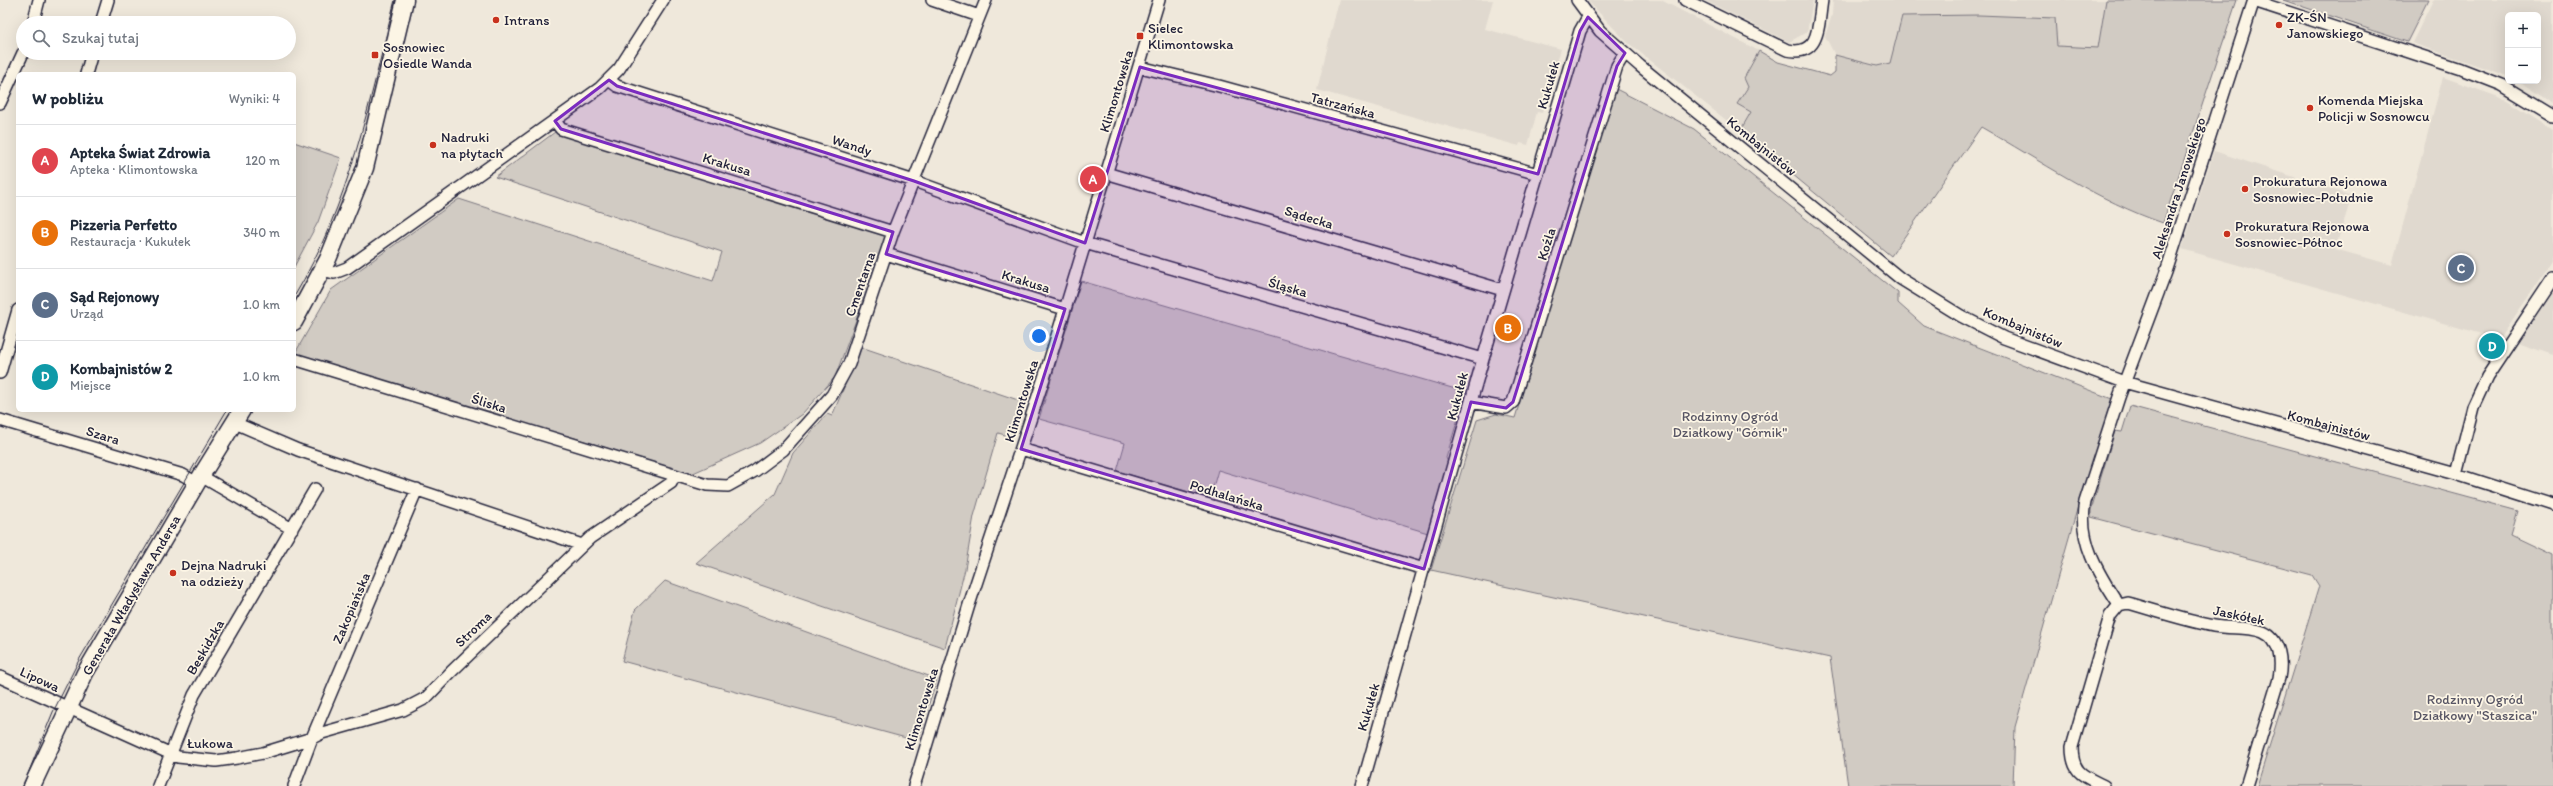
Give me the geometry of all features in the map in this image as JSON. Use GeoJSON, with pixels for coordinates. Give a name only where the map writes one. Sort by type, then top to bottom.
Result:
{"type":"FeatureCollection","features":[{"type":"Feature","properties":{"kind":"main road"},"geometry":{"type":"LineString","coordinates":[[296,318],[322,270],[347,216],[365,168],[404,0]]}},
{"type":"Feature","properties":{"kind":"main road","name":"Generała Władysława Andersa"},"geometry":{"type":"LineString","coordinates":[[32,786],[85,673],[199,479],[239,416]]}},
{"type":"Feature","properties":{"kind":"street"},"geometry":{"type":"LineString","coordinates":[[35,16],[39,0]]}},
{"type":"Feature","properties":{"kind":"street"},"geometry":{"type":"LineString","coordinates":[[103,16],[108,0]]}},
{"type":"Feature","properties":{"kind":"street"},"geometry":{"type":"LineString","coordinates":[[322,270],[334,273],[347,268],[555,121],[609,80],[619,69],[663,0]]}},
{"type":"Feature","properties":{"kind":"street"},"geometry":{"type":"LineString","coordinates":[[932,0],[979,16]]}},
{"type":"Feature","properties":{"kind":"street","name":"Cmentarna"},"geometry":{"type":"LineString","coordinates":[[674,475],[707,485],[728,486],[755,471],[781,452],[809,424],[832,395],[849,364],[893,232],[986,0]]}},
{"type":"Feature","properties":{"kind":"street","name":"Klimontowska"},"geometry":{"type":"LineString","coordinates":[[914,786],[969,604],[1021,449],[1065,309],[1140,67],[1159,0]]}},
{"type":"Feature","properties":{"kind":"street","name":"Kombajnistów"},"geometry":{"type":"LineString","coordinates":[[1576,0],[1588,17],[1625,53],[1909,284],[1961,316],[2004,338],[2124,382],[2456,474],[2553,505]]}},
{"type":"Feature","properties":{"kind":"street"},"geometry":{"type":"LineString","coordinates":[[1685,0],[1787,50],[1801,52],[1807,49],[1815,40],[1822,0]]}},
{"type":"Feature","properties":{"kind":"street"},"geometry":{"type":"LineString","coordinates":[[2254,0],[2461,69],[2502,85],[2553,116]]}},
{"type":"Feature","properties":{"kind":"street","name":"Aleksandra Janowskiego"},"geometry":{"type":"LineString","coordinates":[[2124,382],[2166,272],[2254,0]]}},
{"type":"Feature","properties":{"kind":"street","name":"Kukułek"},"geometry":{"type":"LineString","coordinates":[[1362,786],[1503,290],[1580,31],[1588,17]]}},
{"type":"Feature","properties":{"kind":"street","name":"Koźla"},"geometry":{"type":"LineString","coordinates":[[1471,402],[1506,408],[1513,402],[1617,66],[1625,53]]}},
{"type":"Feature","properties":{"kind":"street"},"geometry":{"type":"LineString","coordinates":[[1,99],[20,60]]}},
{"type":"Feature","properties":{"kind":"street"},"geometry":{"type":"LineString","coordinates":[[87,72],[90,60]]}},
{"type":"Feature","properties":{"kind":"street","name":"Tatrzańska"},"geometry":{"type":"LineString","coordinates":[[1140,67],[1538,174]]}},
{"type":"Feature","properties":{"kind":"street","name":"Wandy"},"geometry":{"type":"LineString","coordinates":[[609,80],[617,86],[914,181],[1085,243]]}},
{"type":"Feature","properties":{"kind":"street","name":"Krakusa"},"geometry":{"type":"LineString","coordinates":[[555,121],[561,129],[893,232]]}},
{"type":"Feature","properties":{"kind":"street","name":"Sądecka"},"geometry":{"type":"LineString","coordinates":[[1106,173],[1503,290]]}},
{"type":"Feature","properties":{"kind":"street","name":"Śląska"},"geometry":{"type":"LineString","coordinates":[[1085,243],[1483,359]]}},
{"type":"Feature","properties":{"kind":"street","name":"Krakusa"},"geometry":{"type":"LineString","coordinates":[[886,254],[1065,309]]}},
{"type":"Feature","properties":{"kind":"street"},"geometry":{"type":"LineString","coordinates":[[2456,474],[2473,407],[2487,377],[2553,278]]}},
{"type":"Feature","properties":{"kind":"street"},"geometry":{"type":"LineString","coordinates":[[0,373],[16,317]]}},
{"type":"Feature","properties":{"kind":"street","name":"Śliska"},"geometry":{"type":"LineString","coordinates":[[296,360],[674,475]]}},
{"type":"Feature","properties":{"kind":"street"},"geometry":{"type":"LineString","coordinates":[[2104,786],[2082,776],[2072,758],[2072,746],[2110,616],[2119,605],[2098,572],[2090,552],[2083,514],[2085,502],[2124,382]]}},
{"type":"Feature","properties":{"kind":"street"},"geometry":{"type":"LineString","coordinates":[[239,416],[298,450],[582,545]]}},
{"type":"Feature","properties":{"kind":"street","name":"Szara"},"geometry":{"type":"LineString","coordinates":[[0,420],[199,479]]}},
{"type":"Feature","properties":{"kind":"street","name":"Podhalańska"},"geometry":{"type":"LineString","coordinates":[[1021,449],[1424,569]]}},
{"type":"Feature","properties":{"kind":"street","name":"Stroma"},"geometry":{"type":"LineString","coordinates":[[312,738],[322,733],[403,710],[421,702],[582,545],[671,483],[674,475]]}},
{"type":"Feature","properties":{"kind":"street"},"geometry":{"type":"LineString","coordinates":[[199,479],[292,529]]}},
{"type":"Feature","properties":{"kind":"street","name":"Beskidzka"},"geometry":{"type":"LineString","coordinates":[[158,786],[194,695],[315,489]]}},
{"type":"Feature","properties":{"kind":"street","name":"Zakopiańska"},"geometry":{"type":"LineString","coordinates":[[312,738],[417,489]]}},
{"type":"Feature","properties":{"kind":"street","name":"Jaskółek"},"geometry":{"type":"LineString","coordinates":[[2119,605],[2128,603],[2214,626],[2264,632],[2274,643],[2280,652],[2282,665],[2246,786]]}},
{"type":"Feature","properties":{"kind":"street","name":"Lipowa"},"geometry":{"type":"LineString","coordinates":[[0,677],[68,708]]}},
{"type":"Feature","properties":{"kind":"street","name":"Łukowa"},"geometry":{"type":"LineString","coordinates":[[68,708],[169,755],[194,760],[216,761],[263,753],[312,738]]}},
{"type":"Feature","properties":{"kind":"street"},"geometry":{"type":"LineString","coordinates":[[294,786],[312,738]]}},
{"type":"Feature","properties":{"kind":"highlighted area"},"geometry":{"type":"Polygon","coordinates":[[[1588,17],[1625,53],[1617,66],[1513,402],[1506,408],[1471,402],[1424,569],[1021,449],[1065,309],[886,254],[893,232],[561,129],[555,121],[609,80],[617,86],[914,181],[1085,243],[1140,67],[1538,174],[1580,31],[1588,17]]]}},
{"type":"Feature","properties":{"kind":"shaded area"},"geometry":{"type":"Polygon","coordinates":[[[1339,0],[1493,0],[1485,29],[1561,49],[1542,113],[1537,112],[1528,145],[1520,143],[1519,146],[1317,90],[1339,0]]]}},
{"type":"Feature","properties":{"kind":"shaded area"},"geometry":{"type":"Polygon","coordinates":[[[1587,0],[1661,0],[1759,51],[1744,77],[1748,87],[1737,104],[1751,112],[1740,131],[1627,42],[1587,0]]]}},
{"type":"Feature","properties":{"kind":"shaded area"},"geometry":{"type":"Polygon","coordinates":[[[1704,0],[1813,0],[1807,32],[1789,42],[1704,0]]]}},
{"type":"Feature","properties":{"kind":"shaded area"},"geometry":{"type":"Polygon","coordinates":[[[1833,0],[2237,0],[2198,111],[2168,211],[2158,218],[1877,66],[1835,55],[1825,36],[1832,15],[1833,0]]]}},
{"type":"Feature","properties":{"kind":"shaded area"},"geometry":{"type":"Polygon","coordinates":[[[2433,0],[2553,0],[2553,104],[2523,84],[2541,84],[2541,12],[2505,12],[2505,75],[2412,43],[2433,0]]]}},
{"type":"Feature","properties":{"kind":"shaded area"},"geometry":{"type":"Polygon","coordinates":[[[2443,77],[2507,100],[2553,129],[2553,261],[2499,339],[2182,249],[2214,151],[2352,196],[2335,249],[2392,265],[2443,77]]]}},
{"type":"Feature","properties":{"kind":"shaded area"},"geometry":{"type":"Polygon","coordinates":[[[2553,291],[2553,355],[2518,343],[2553,291]]]}},
{"type":"Feature","properties":{"kind":"green space"},"geometry":{"type":"Polygon","coordinates":[[[2106,0],[2237,0],[2163,223],[2116,204],[2070,180],[1981,127],[1891,256],[1740,131],[1751,112],[1737,104],[1748,87],[1744,78],[1759,51],[1778,62],[1830,76],[1835,72],[1835,55],[1877,66],[1890,63],[1902,16],[1979,15],[2055,18],[2057,46],[2098,48],[2106,0]]]}},
{"type":"Feature","properties":{"kind":"green space"},"geometry":{"type":"Polygon","coordinates":[[[2283,0],[2428,0],[2407,42],[2283,0]]]}},
{"type":"Feature","properties":{"kind":"green space","name":"Rodzinny Ogród Działkowy \"Górnik\""},"geometry":{"type":"Polygon","coordinates":[[[1614,88],[1694,129],[1898,293],[1898,303],[1924,326],[2112,399],[2078,506],[2015,727],[2013,786],[1848,786],[1830,658],[1431,570],[1477,420],[1496,414],[1515,418],[1614,88]]]}},
{"type":"Feature","properties":{"kind":"green space"},"geometry":{"type":"Polygon","coordinates":[[[555,132],[719,180],[887,236],[835,377],[802,414],[760,443],[691,474],[568,436],[559,437],[296,356],[296,351],[331,290],[459,199],[713,281],[722,252],[495,177],[555,132]]]}},
{"type":"Feature","properties":{"kind":"green space"},"geometry":{"type":"Polygon","coordinates":[[[296,143],[341,158],[318,222],[296,263],[296,143]]]}},
{"type":"Feature","properties":{"kind":"green space"},"geometry":{"type":"Polygon","coordinates":[[[1081,281],[1466,392],[1446,458],[1448,462],[1428,533],[1218,470],[1210,498],[1117,471],[1125,443],[1039,419],[1081,281]]]}},
{"type":"Feature","properties":{"kind":"green space"},"geometry":{"type":"Polygon","coordinates":[[[861,347],[1024,402],[1012,437],[998,433],[974,516],[965,569],[945,648],[696,563],[775,494],[793,453],[827,414],[832,416],[861,347]]]}},
{"type":"Feature","properties":{"kind":"green space","name":"Rodzinny Ogród Działkowy \"Staszica\""},"geometry":{"type":"Polygon","coordinates":[[[2130,406],[2518,511],[2511,535],[2553,555],[2553,786],[2257,786],[2319,586],[2312,575],[2091,517],[2091,510],[2115,431],[2122,432],[2130,406]]]}},
{"type":"Feature","properties":{"kind":"green space"},"geometry":{"type":"Polygon","coordinates":[[[665,581],[937,679],[917,741],[622,661],[635,610],[665,581]]]}},
{"type":"Feature","properties":{"kind":"tram line"},"geometry":{"type":"LineString","coordinates":[[296,293],[314,261],[344,189],[366,115],[395,0]]}},
{"type":"Feature","properties":{"kind":"tram line"},"geometry":{"type":"LineString","coordinates":[[23,786],[53,712],[79,660],[226,412]]}},
{"type":"Feature","properties":{"kind":"place","name":"Intrans"},"geometry":{"type":"Point","coordinates":[496,20]}},
{"type":"Feature","properties":{"kind":"place","name":"ZK-ŚN Janowskiego"},"geometry":{"type":"Point","coordinates":[2279,25]}},
{"type":"Feature","properties":{"kind":"place","name":"Sielec Klimontowska"},"geometry":{"type":"Point","coordinates":[1140,36]}},
{"type":"Feature","properties":{"kind":"place","name":"Sosnowiec Osiedle Wanda"},"geometry":{"type":"Point","coordinates":[375,55]}},
{"type":"Feature","properties":{"kind":"place","name":"Komenda Miejska Policji w Sosnowcu"},"geometry":{"type":"Point","coordinates":[2310,108]}},
{"type":"Feature","properties":{"kind":"place","name":"Nadruki na płytach"},"geometry":{"type":"Point","coordinates":[433,145]}},
{"type":"Feature","properties":{"kind":"place","name":"Apteka Świat Zdrowia"},"geometry":{"type":"Point","coordinates":[1093,179]}},
{"type":"Feature","properties":{"kind":"place","name":"Prokuratura Rejonowa Sosnowiec-Południe"},"geometry":{"type":"Point","coordinates":[2245,189]}},
{"type":"Feature","properties":{"kind":"place","name":"Prokuratura Rejonowa Sosnowiec-Północ"},"geometry":{"type":"Point","coordinates":[2227,234]}},
{"type":"Feature","properties":{"kind":"place","name":"Sąd Rejonowy"},"geometry":{"type":"Point","coordinates":[2461,268]}},
{"type":"Feature","properties":{"kind":"place","name":"Pizzeria Perfetto"},"geometry":{"type":"Point","coordinates":[1508,328]}},
{"type":"Feature","properties":{"kind":"place","name":"Kombajnistów 2"},"geometry":{"type":"Point","coordinates":[2492,346]}},
{"type":"Feature","properties":{"kind":"place","name":"Dejna Nadruki na odzieży"},"geometry":{"type":"Point","coordinates":[173,573]}}]}
